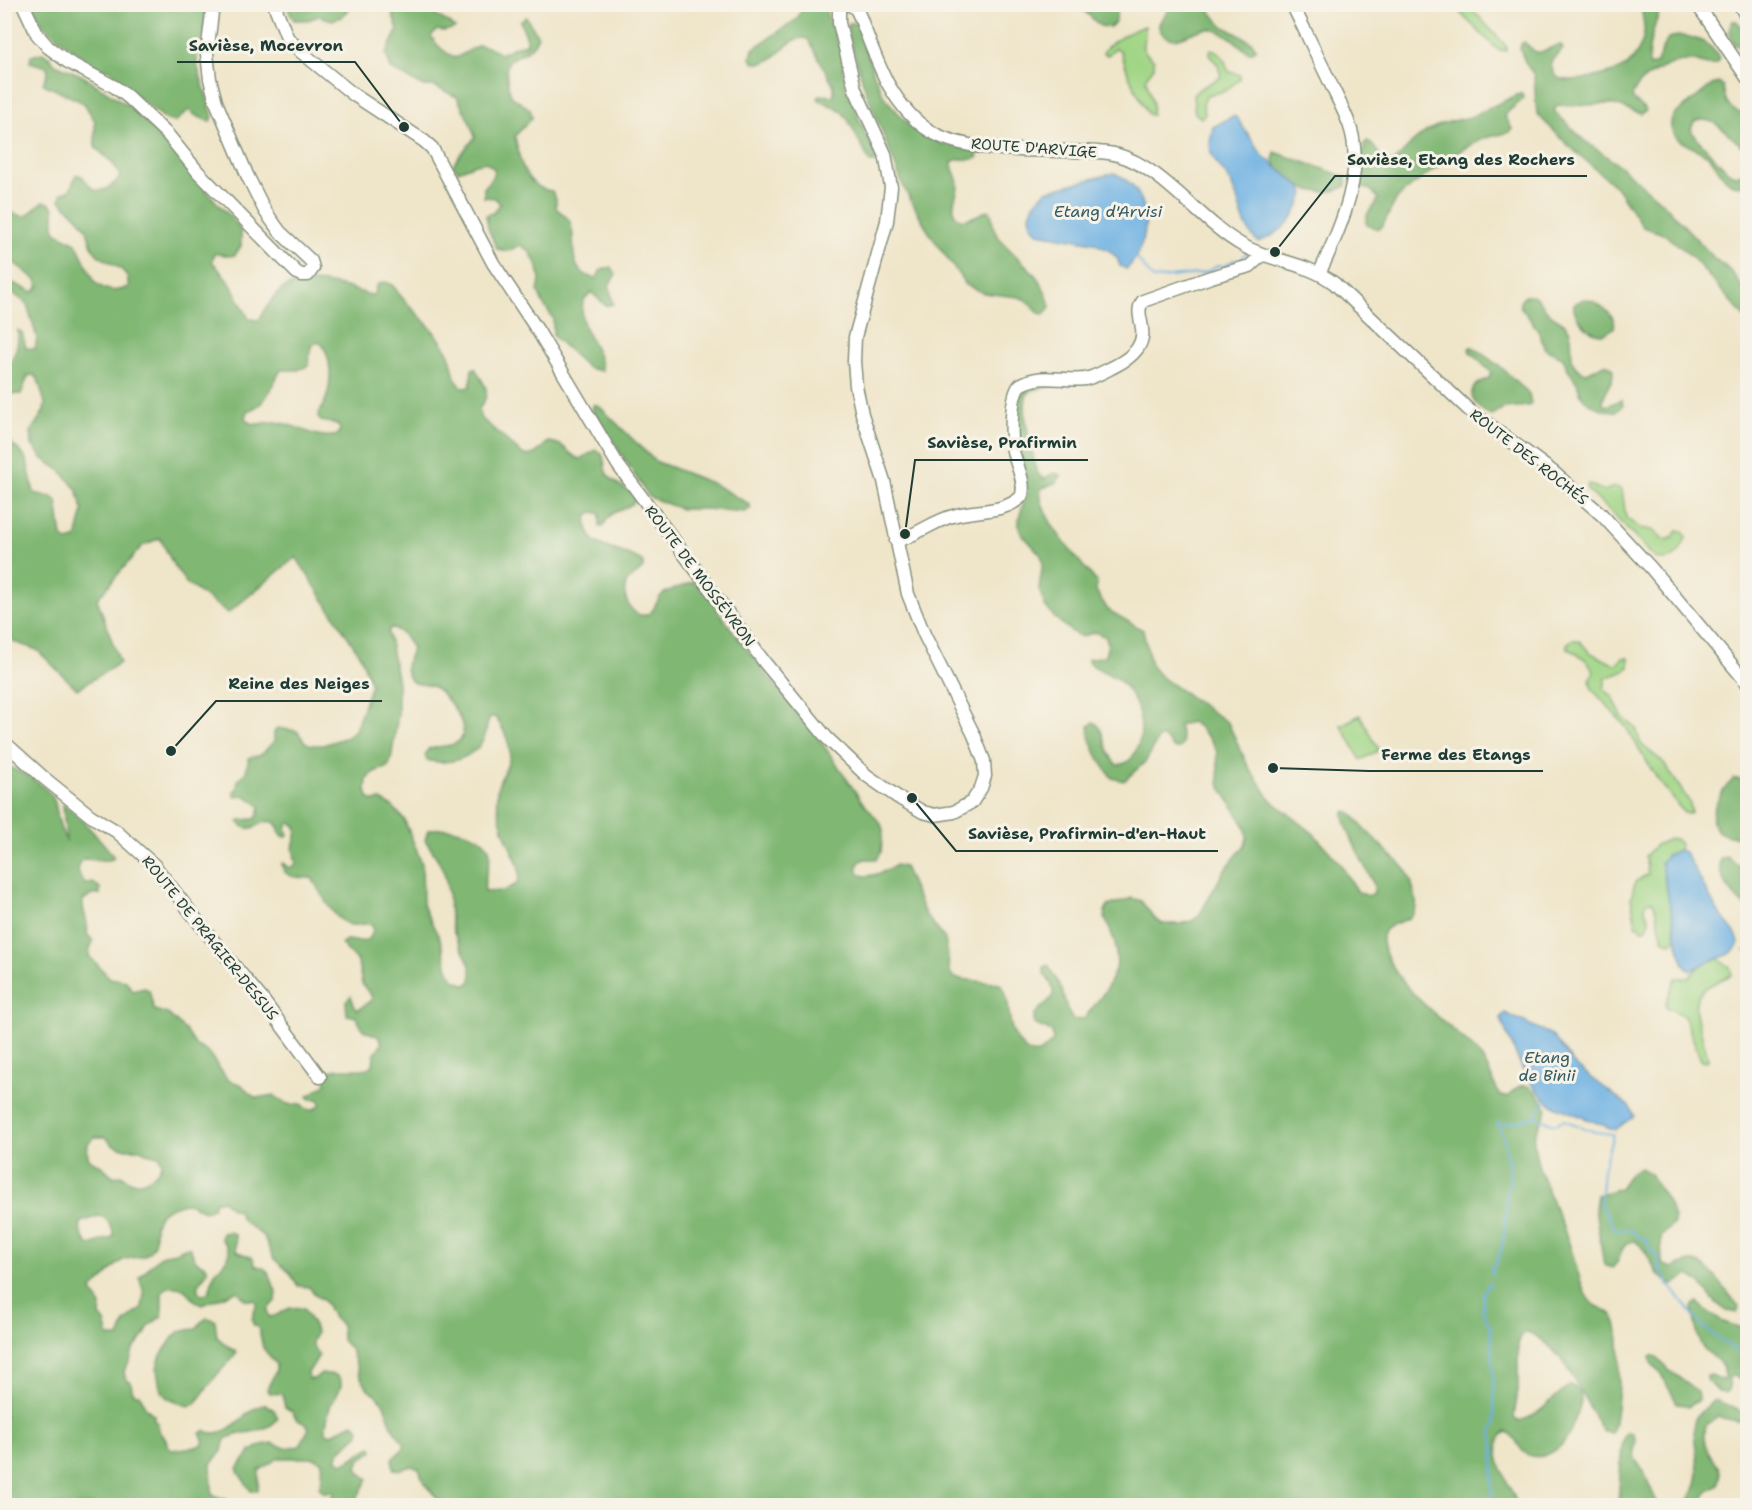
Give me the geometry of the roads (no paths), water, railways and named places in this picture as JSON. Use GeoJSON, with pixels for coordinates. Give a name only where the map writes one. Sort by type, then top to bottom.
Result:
{"type":"FeatureCollection","features":[{"type":"Feature","properties":{"kind":"street"},"geometry":{"type":"LineString","coordinates":[[23,4],[37,34],[48,47],[68,62],[115,87],[128,97],[168,135],[198,172],[263,240],[296,272],[301,275],[308,274],[313,268],[308,257],[280,232],[260,202],[220,113],[208,69],[207,49],[213,4]]}},
{"type":"Feature","properties":{"kind":"street","name":"ROUTE DE MOSSÉVRON"},"geometry":{"type":"LineString","coordinates":[[274,4],[287,36],[300,51],[344,87],[432,148],[493,263],[538,331],[618,465],[765,663],[814,724],[849,760],[899,798],[928,813],[950,813],[968,805],[978,794],[984,776],[984,761],[974,735],[918,620],[907,588],[884,481],[860,404],[854,352],[863,304],[887,221],[891,187],[885,154],[858,97],[852,75],[838,18],[839,8],[843,4]]}},
{"type":"Feature","properties":{"kind":"street","name":"ROUTE D'ARVIGE"},"geometry":{"type":"LineString","coordinates":[[848,4],[858,13],[890,87],[908,112],[930,131],[951,140],[975,146],[1104,152],[1127,157],[1153,173],[1218,229],[1242,246],[1319,274]]}},
{"type":"Feature","properties":{"kind":"street"},"geometry":{"type":"LineString","coordinates":[[1292,4],[1341,105],[1354,145],[1352,187],[1319,274]]}},
{"type":"Feature","properties":{"kind":"street"},"geometry":{"type":"LineString","coordinates":[[1697,4],[1748,80]]}},
{"type":"Feature","properties":{"kind":"street"},"geometry":{"type":"LineString","coordinates":[[1739,4],[1748,19]]}},
{"type":"Feature","properties":{"kind":"street"},"geometry":{"type":"LineString","coordinates":[[896,541],[949,517],[990,510],[1014,502],[1021,497],[1023,486],[1012,437],[1015,395],[1020,385],[1045,378],[1088,378],[1123,362],[1134,353],[1142,337],[1143,329],[1139,312],[1143,301],[1197,281],[1250,266],[1262,255]]}},
{"type":"Feature","properties":{"kind":"street","name":"ROUTE DES ROCHÉS"},"geometry":{"type":"LineString","coordinates":[[1319,274],[1338,286],[1469,410],[1553,472],[1602,515],[1651,568],[1748,684]]}},
{"type":"Feature","properties":{"kind":"street","name":"ROUTE DE PRAGIER-DESSUS"},"geometry":{"type":"LineString","coordinates":[[4,742],[69,799],[116,831],[154,865],[262,999],[320,1077]]}},
{"type":"Feature","properties":{"kind":"water"},"geometry":{"type":"Polygon","coordinates":[[[1233,116],[1237,118],[1262,155],[1302,188],[1304,194],[1297,211],[1287,224],[1258,242],[1243,219],[1232,186],[1211,152],[1210,141],[1213,127],[1233,116]]]}},
{"type":"Feature","properties":{"kind":"water","name":"Etang d'Arvisi"},"geometry":{"type":"Polygon","coordinates":[[[1114,173],[1137,191],[1143,203],[1145,216],[1142,244],[1127,269],[1120,266],[1117,258],[1110,251],[1094,243],[1038,233],[1031,225],[1030,215],[1034,204],[1046,191],[1114,173]]]}},
{"type":"Feature","properties":{"kind":"water"},"geometry":{"type":"Polygon","coordinates":[[[1679,850],[1685,852],[1717,910],[1736,934],[1739,942],[1730,954],[1690,971],[1684,964],[1679,950],[1661,862],[1667,855],[1679,850]]]}},
{"type":"Feature","properties":{"kind":"water","name":"Etang de Binii"},"geometry":{"type":"Polygon","coordinates":[[[1505,1013],[1552,1035],[1575,1065],[1630,1107],[1634,1116],[1615,1130],[1552,1105],[1534,1087],[1521,1066],[1501,1020],[1505,1013]]]}},
{"type":"Feature","properties":{"kind":"waterway"},"geometry":{"type":"LineString","coordinates":[[1136,257],[1153,279],[1205,273],[1218,266],[1225,266],[1234,260],[1242,259],[1247,251]]}},
{"type":"Feature","properties":{"kind":"waterway"},"geometry":{"type":"LineString","coordinates":[[1492,1274],[1492,1267],[1497,1261],[1503,1243],[1510,1166],[1504,1138],[1497,1123],[1511,1123],[1534,1117],[1546,1100]]}},
{"type":"Feature","properties":{"kind":"waterway"},"geometry":{"type":"LineString","coordinates":[[1534,1117],[1555,1124],[1564,1120],[1595,1132],[1613,1134],[1603,1170],[1600,1205],[1614,1229],[1630,1230],[1642,1239],[1647,1239],[1648,1246],[1659,1259],[1658,1265],[1667,1285],[1701,1325],[1748,1360]]}},
{"type":"Feature","properties":{"kind":"waterway"},"geometry":{"type":"LineString","coordinates":[[1490,1283],[1483,1293],[1483,1311],[1491,1330],[1495,1424],[1492,1431],[1494,1451],[1491,1506]]}},
{"type":"Feature","properties":{"kind":"place","name":"Savièse, Mocevron"},"geometry":{"type":"Point","coordinates":[404,127]}},
{"type":"Feature","properties":{"kind":"place","name":"Savièse, Etang des Rochers"},"geometry":{"type":"Point","coordinates":[1275,252]}},
{"type":"Feature","properties":{"kind":"place","name":"Savièse, Prafirmin"},"geometry":{"type":"Point","coordinates":[905,534]}},
{"type":"Feature","properties":{"kind":"place","name":"Reine des Neiges"},"geometry":{"type":"Point","coordinates":[171,751]}},
{"type":"Feature","properties":{"kind":"place","name":"Ferme des Etangs"},"geometry":{"type":"Point","coordinates":[1273,768]}},
{"type":"Feature","properties":{"kind":"place","name":"Savièse, Prafirmin-d'en-Haut"},"geometry":{"type":"Point","coordinates":[912,798]}}]}
